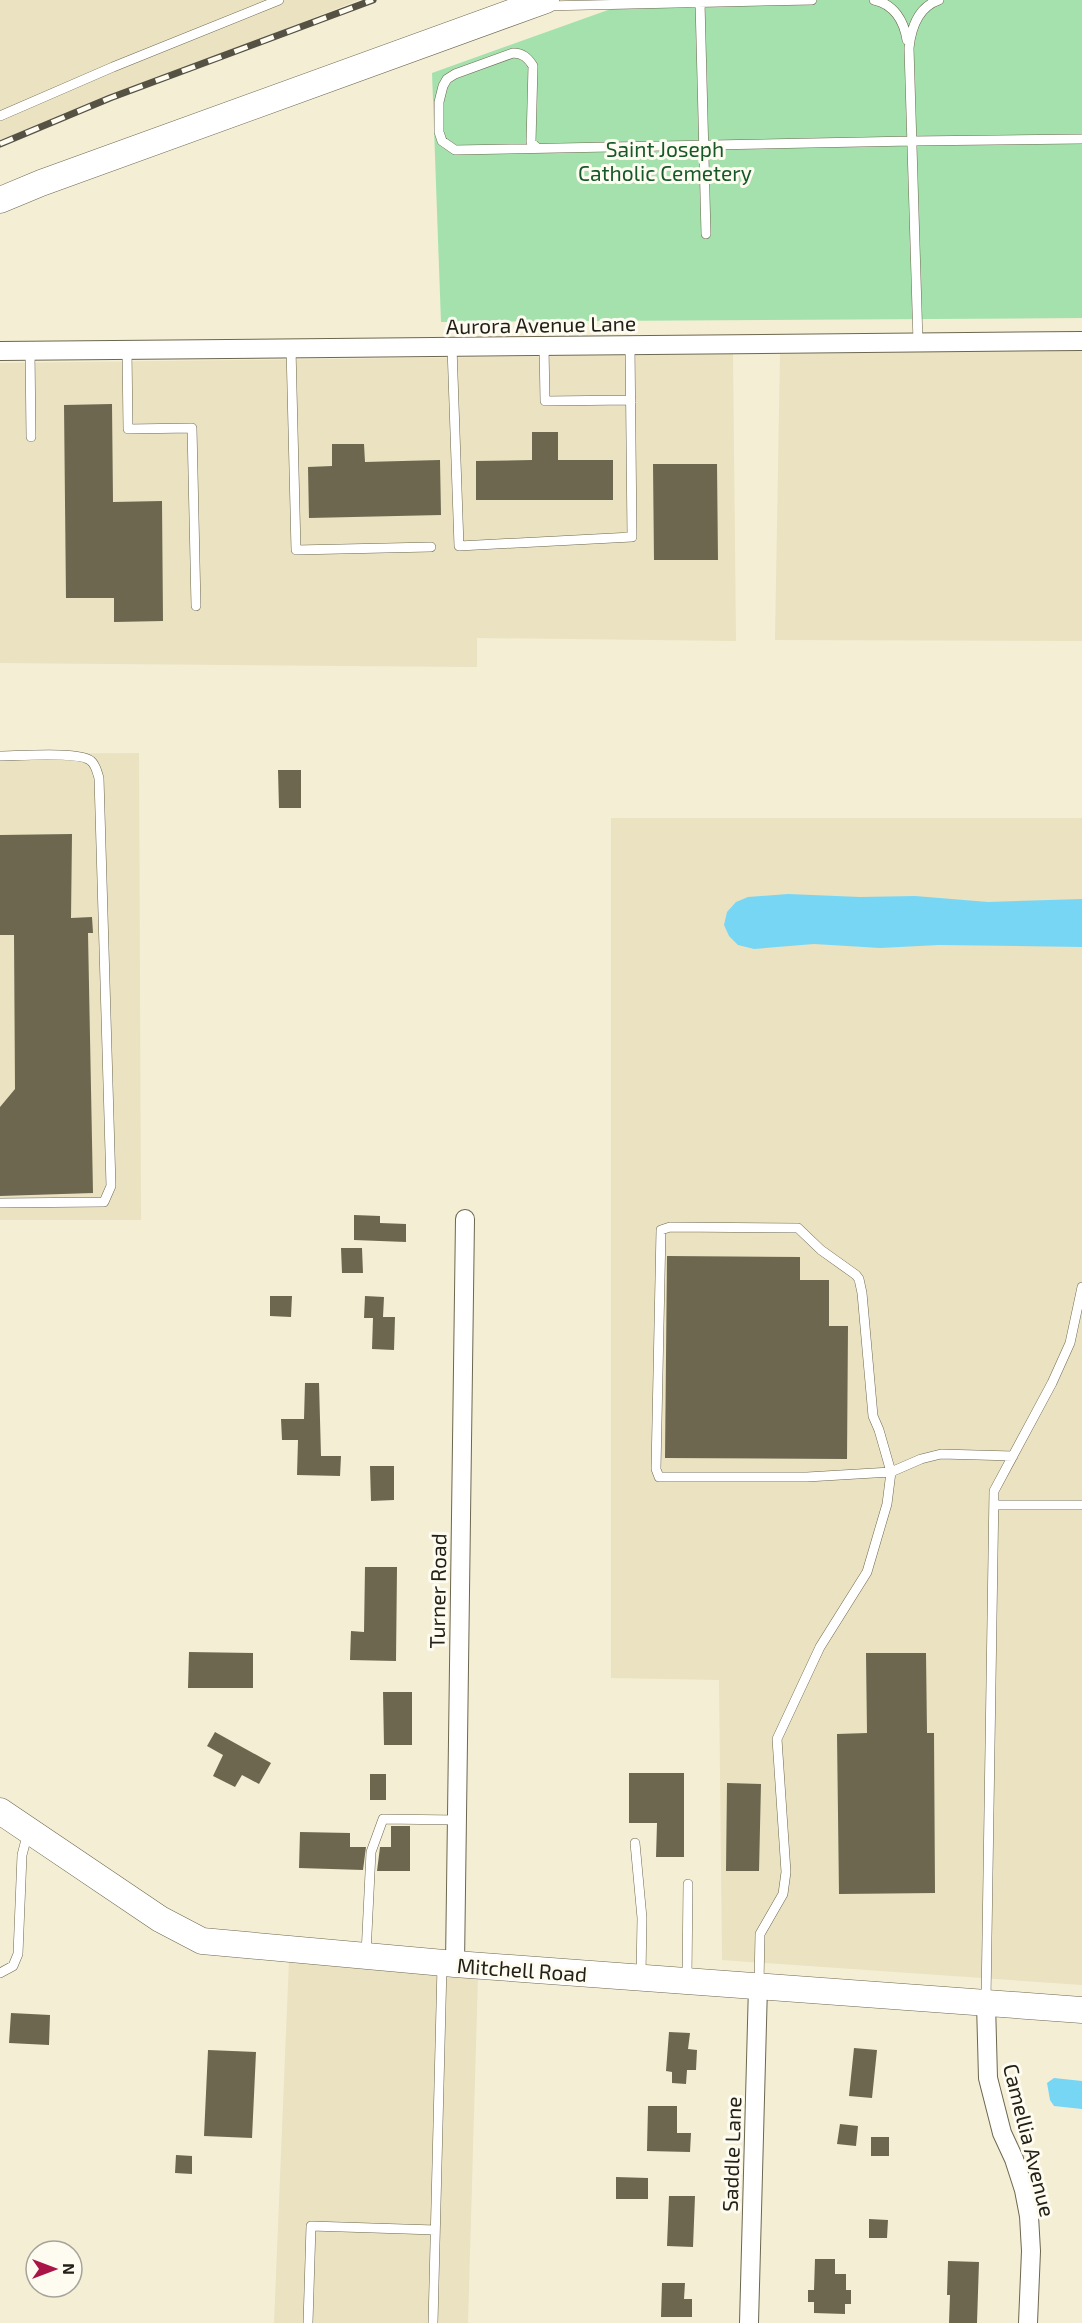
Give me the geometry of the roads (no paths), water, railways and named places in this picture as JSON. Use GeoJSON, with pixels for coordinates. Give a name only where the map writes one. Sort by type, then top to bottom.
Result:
{"type":"FeatureCollection","features":[{"type":"Feature","properties":{"kind":"street"},"geometry":{"type":"LineString","coordinates":[[0,201],[41,183],[538,3]]}},
{"type":"Feature","properties":{"kind":"street","name":"Aurora Avenue Lane"},"geometry":{"type":"LineString","coordinates":[[0,351],[1082,341]]}},
{"type":"Feature","properties":{"kind":"street","name":"Turner Road"},"geometry":{"type":"LineString","coordinates":[[449,1964],[457,1820],[465,1219]]}},
{"type":"Feature","properties":{"kind":"street","name":"Mitchell Road"},"geometry":{"type":"LineString","coordinates":[[0,1811],[160,1919],[202,1941],[449,1964],[1082,2010]]}},
{"type":"Feature","properties":{"kind":"street","name":"Saddle Lane"},"geometry":{"type":"LineString","coordinates":[[748,2323],[758,1986]]}},
{"type":"Feature","properties":{"kind":"street","name":"Camellia Avenue"},"geometry":{"type":"LineString","coordinates":[[986,2003],[988,2078],[1002,2133],[1014,2159],[1024,2190],[1029,2216],[1031,2252],[1029,2323]]}},
{"type":"Feature","properties":{"kind":"lane"},"geometry":{"type":"LineString","coordinates":[[0,116],[113,67],[279,0]]}},
{"type":"Feature","properties":{"kind":"lane"},"geometry":{"type":"LineString","coordinates":[[538,3],[812,0]]}},
{"type":"Feature","properties":{"kind":"lane"},"geometry":{"type":"LineString","coordinates":[[878,0],[888,6],[902,21],[909,48]]}},
{"type":"Feature","properties":{"kind":"lane"},"geometry":{"type":"LineString","coordinates":[[918,342],[909,48],[912,28],[934,1]]}},
{"type":"Feature","properties":{"kind":"lane"},"geometry":{"type":"LineString","coordinates":[[700,2],[706,234]]}},
{"type":"Feature","properties":{"kind":"lane"},"geometry":{"type":"LineString","coordinates":[[536,147],[531,142],[533,66],[526,57],[520,53],[513,53],[447,79],[439,102],[439,132],[442,141],[455,150],[1082,140]]}},
{"type":"Feature","properties":{"kind":"lane"},"geometry":{"type":"LineString","coordinates":[[452,347],[459,546],[632,537],[630,345]]}},
{"type":"Feature","properties":{"kind":"lane"},"geometry":{"type":"LineString","coordinates":[[544,346],[545,401],[631,400]]}},
{"type":"Feature","properties":{"kind":"lane"},"geometry":{"type":"LineString","coordinates":[[291,348],[296,550],[431,547]]}},
{"type":"Feature","properties":{"kind":"lane"},"geometry":{"type":"LineString","coordinates":[[30,350],[32,437]]}},
{"type":"Feature","properties":{"kind":"lane"},"geometry":{"type":"LineString","coordinates":[[127,350],[128,429],[192,428],[196,606]]}},
{"type":"Feature","properties":{"kind":"lane"},"geometry":{"type":"LineString","coordinates":[[0,756],[78,755],[90,759],[96,766],[99,778],[111,1186],[104,1202],[0,1203]]}},
{"type":"Feature","properties":{"kind":"lane"},"geometry":{"type":"LineString","coordinates":[[758,1986],[760,1934],[783,1894],[786,1872],[777,1739],[820,1647],[867,1572],[887,1504],[891,1472],[873,1416],[862,1293],[856,1275],[821,1250],[798,1228],[681,1227],[661,1230],[656,1469],[659,1477],[807,1477],[891,1472],[921,1459],[940,1454],[1013,1456]]}},
{"type":"Feature","properties":{"kind":"lane"},"geometry":{"type":"LineString","coordinates":[[986,2003],[994,1491],[1052,1383],[1070,1343],[1082,1287]]}},
{"type":"Feature","properties":{"kind":"lane"},"geometry":{"type":"LineString","coordinates":[[994,1505],[1082,1505]]}},
{"type":"Feature","properties":{"kind":"lane"},"geometry":{"type":"LineString","coordinates":[[366,1956],[371,1852],[383,1819],[457,1820]]}},
{"type":"Feature","properties":{"kind":"lane"},"geometry":{"type":"LineString","coordinates":[[0,1973],[13,1966],[18,1954],[22,1855],[29,1830]]}},
{"type":"Feature","properties":{"kind":"lane"},"geometry":{"type":"LineString","coordinates":[[635,1843],[642,1918],[641,1977]]}},
{"type":"Feature","properties":{"kind":"lane"},"geometry":{"type":"LineString","coordinates":[[687,1981],[688,1884]]}},
{"type":"Feature","properties":{"kind":"lane"},"geometry":{"type":"LineString","coordinates":[[433,2323],[435,2230],[449,1964]]}},
{"type":"Feature","properties":{"kind":"lane"},"geometry":{"type":"LineString","coordinates":[[308,2323],[311,2226],[435,2230]]}},
{"type":"Feature","properties":{"kind":"water"},"geometry":{"type":"Polygon","coordinates":[[[788,894],[860,897],[915,896],[988,902],[1082,899],[1082,947],[939,945],[880,948],[814,944],[754,949],[738,945],[729,936],[724,925],[727,912],[736,902],[748,897],[788,894]]]}},
{"type":"Feature","properties":{"kind":"water"},"geometry":{"type":"Polygon","coordinates":[[[1054,2078],[1082,2081],[1082,2109],[1054,2106],[1050,2100],[1047,2083],[1054,2078]]]}},
{"type":"Feature","properties":{"kind":"railway"},"geometry":{"type":"LineString","coordinates":[[0,144],[110,98],[373,0]]}},
{"type":"Feature","properties":{"kind":"park label","name":"Saint Joseph Catholic Cemetery"},"geometry":{"type":"Point","coordinates":[665,160]}}]}
